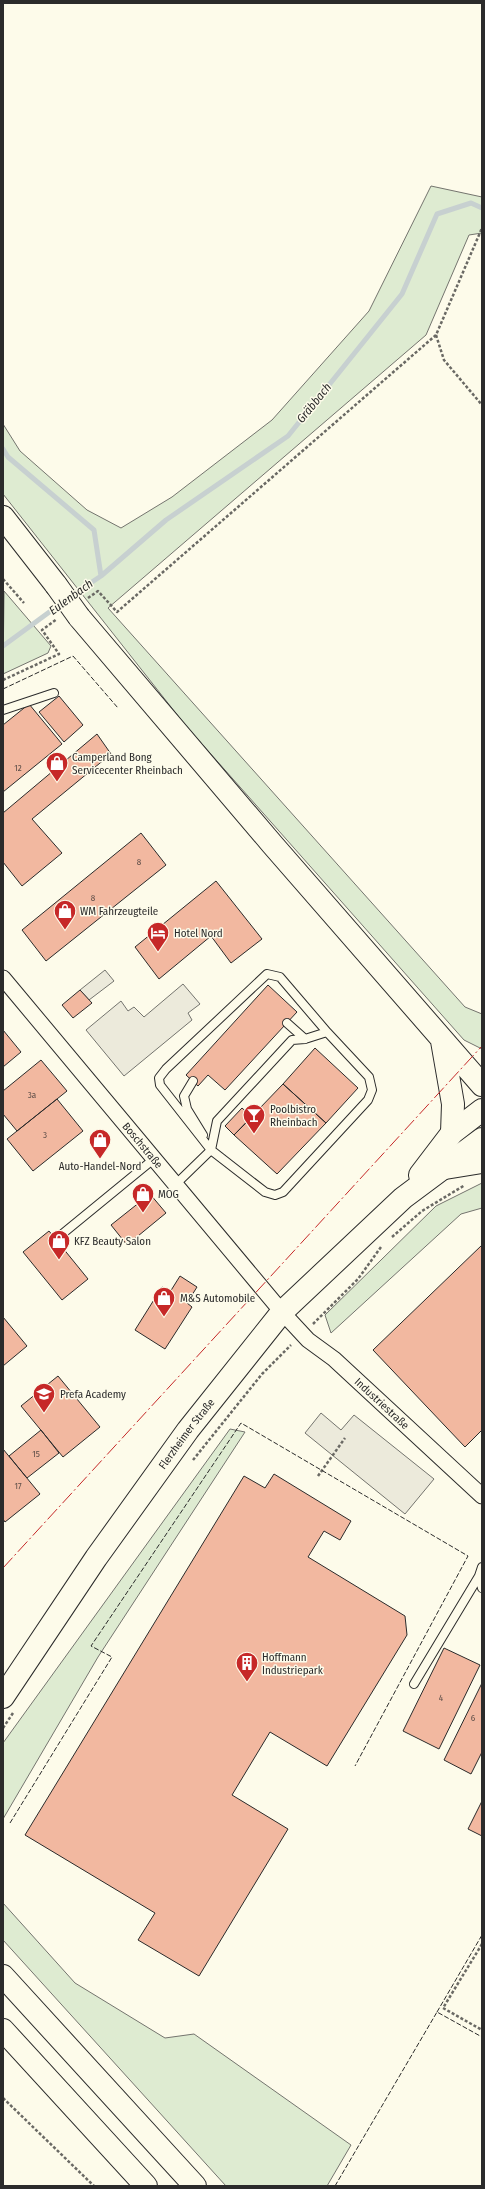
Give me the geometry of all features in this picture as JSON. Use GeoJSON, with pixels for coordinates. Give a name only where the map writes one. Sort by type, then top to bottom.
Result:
{"type":"FeatureCollection","features":[{"type":"Feature","properties":{"kind":"main road"},"geometry":{"type":"LineString","coordinates":[[3,517],[56,585],[82,608],[272,844],[442,1041],[482,1085]]}},
{"type":"Feature","properties":{"kind":"main road"},"geometry":{"type":"LineString","coordinates":[[442,1041],[453,1104],[452,1133]]}},
{"type":"Feature","properties":{"kind":"main road"},"geometry":{"type":"LineString","coordinates":[[458,1059],[482,1060]]}},
{"type":"Feature","properties":{"kind":"main road","name":"Flerzheimer Straße"},"geometry":{"type":"LineString","coordinates":[[403,1198],[452,1133],[482,1110]]}},
{"type":"Feature","properties":{"kind":"main road","name":"Flerzheimer Straße"},"geometry":{"type":"LineString","coordinates":[[10,1703],[96,1558],[188,1430],[282,1312],[403,1198],[439,1169],[482,1139]]}},
{"type":"Feature","properties":{"kind":"main road"},"geometry":{"type":"LineString","coordinates":[[439,1169],[482,1162]]}},
{"type":"Feature","properties":{"kind":"main road"},"geometry":{"type":"LineString","coordinates":[[3,1976],[196,2186]]}},
{"type":"Feature","properties":{"kind":"main road"},"geometry":{"type":"LineString","coordinates":[[3,2030],[146,2186]]}},
{"type":"Feature","properties":{"kind":"street","name":"Boschstraße"},"geometry":{"type":"LineString","coordinates":[[3,978],[176,1184],[244,1269],[282,1312]]}},
{"type":"Feature","properties":{"kind":"street","name":"Industriestraße"},"geometry":{"type":"LineString","coordinates":[[282,1312],[303,1334],[334,1359],[482,1496]]}},
{"type":"Feature","properties":{"kind":"lane"},"geometry":{"type":"LineString","coordinates":[[3,710],[54,693]]}},
{"type":"Feature","properties":{"kind":"lane"},"geometry":{"type":"LineString","coordinates":[[267,974],[280,977],[327,1032],[370,1077],[372,1090],[368,1100],[283,1192],[275,1194],[264,1192],[211,1150],[160,1084],[159,1078],[166,1069],[267,974]]}},
{"type":"Feature","properties":{"kind":"lane"},"geometry":{"type":"LineString","coordinates":[[287,1023],[305,1039]]}},
{"type":"Feature","properties":{"kind":"lane"},"geometry":{"type":"LineString","coordinates":[[176,1184],[211,1150],[217,1121],[292,1040],[305,1039],[327,1032]]}},
{"type":"Feature","properties":{"kind":"lane"},"geometry":{"type":"LineString","coordinates":[[192,1081],[184,1096],[187,1109],[195,1119],[211,1150]]}},
{"type":"Feature","properties":{"kind":"lane"},"geometry":{"type":"LineString","coordinates":[[61,1235],[154,1158]]}},
{"type":"Feature","properties":{"kind":"lane"},"geometry":{"type":"LineString","coordinates":[[414,1684],[479,1576],[482,1567]]}},
{"type":"Feature","properties":{"kind":"lane"},"geometry":{"type":"LineString","coordinates":[[479,1576],[482,1588]]}},
{"type":"Feature","properties":{"kind":"path"},"geometry":{"type":"LineString","coordinates":[[82,608],[98,591],[117,612],[436,335],[482,228]]}},
{"type":"Feature","properties":{"kind":"path"},"geometry":{"type":"LineString","coordinates":[[436,335],[444,360],[482,405]]}},
{"type":"Feature","properties":{"kind":"path"},"geometry":{"type":"LineString","coordinates":[[3,579],[24,603]]}},
{"type":"Feature","properties":{"kind":"path"},"geometry":{"type":"LineString","coordinates":[[3,680],[59,654],[42,630],[58,619]]}},
{"type":"Feature","properties":{"kind":"path"},"geometry":{"type":"LineString","coordinates":[[388,1240],[422,1211],[468,1183]]}},
{"type":"Feature","properties":{"kind":"path"},"geometry":{"type":"LineString","coordinates":[[188,1466],[262,1374],[358,1279],[383,1245]]}},
{"type":"Feature","properties":{"kind":"path"},"geometry":{"type":"LineString","coordinates":[[318,1476],[345,1438]]}},
{"type":"Feature","properties":{"kind":"path"},"geometry":{"type":"LineString","coordinates":[[3,1728],[10,1703]]}},
{"type":"Feature","properties":{"kind":"path"},"geometry":{"type":"LineString","coordinates":[[482,1944],[443,2008],[482,2030]]}},
{"type":"Feature","properties":{"kind":"path"},"geometry":{"type":"LineString","coordinates":[[3,2098],[94,2186]]}},
{"type":"Feature","properties":{"kind":"green space"},"geometry":{"type":"Polygon","coordinates":[[[431,186],[482,197],[482,233],[469,235],[426,335],[108,608],[465,1007],[482,1014],[482,1049],[464,1040],[186,726],[3,494],[3,424],[20,451],[87,510],[121,528],[172,497],[272,420],[369,311],[431,186]]]}},
{"type":"Feature","properties":{"kind":"green space"},"geometry":{"type":"Polygon","coordinates":[[[4,591],[51,646],[48,653],[3,674],[4,591]]]}},
{"type":"Feature","properties":{"kind":"green space"},"geometry":{"type":"Polygon","coordinates":[[[482,1183],[482,1208],[461,1214],[331,1333],[325,1315],[436,1206],[482,1183]]]}},
{"type":"Feature","properties":{"kind":"green space"},"geometry":{"type":"Polygon","coordinates":[[[230,1429],[245,1432],[98,1657],[3,1819],[3,1743],[230,1429]]]}},
{"type":"Feature","properties":{"kind":"green space"},"geometry":{"type":"Polygon","coordinates":[[[3,1903],[75,1983],[165,2038],[194,2034],[351,2145],[327,2186],[226,2186],[3,1940],[3,1903]]]}},
{"type":"Feature","properties":{"kind":"shaded area"},"geometry":{"type":"Polygon","coordinates":[[[105,970],[114,981],[89,1000],[80,990],[105,970]]]}},
{"type":"Feature","properties":{"kind":"shaded area"},"geometry":{"type":"Polygon","coordinates":[[[183,984],[200,1004],[188,1013],[192,1020],[124,1076],[86,1030],[121,1001],[128,1011],[134,1007],[144,1017],[183,984]]]}},
{"type":"Feature","properties":{"kind":"shaded area"},"geometry":{"type":"Polygon","coordinates":[[[321,1413],[341,1430],[354,1415],[434,1479],[405,1514],[305,1433],[321,1413]]]}},
{"type":"Feature","properties":{"kind":"building"},"geometry":{"type":"Polygon","coordinates":[[[59,696],[83,725],[64,742],[39,712],[59,696]]]}},
{"type":"Feature","properties":{"kind":"building"},"geometry":{"type":"Polygon","coordinates":[[[29,704],[62,744],[3,792],[3,725],[29,704]]]}},
{"type":"Feature","properties":{"kind":"building","name":"Camperland Bong Servicecenter Rheinbach"},"geometry":{"type":"Polygon","coordinates":[[[97,734],[111,754],[32,819],[62,853],[22,886],[3,862],[3,813],[97,734]]]}},
{"type":"Feature","properties":{"kind":"building"},"geometry":{"type":"Polygon","coordinates":[[[141,833],[166,865],[46,961],[22,930],[141,833]]]}},
{"type":"Feature","properties":{"kind":"building"},"geometry":{"type":"Polygon","coordinates":[[[216,881],[262,939],[231,963],[211,936],[159,979],[135,947],[216,881]]]}},
{"type":"Feature","properties":{"kind":"building"},"geometry":{"type":"Polygon","coordinates":[[[268,985],[297,1012],[225,1090],[208,1075],[198,1086],[186,1075],[268,985]]]}},
{"type":"Feature","properties":{"kind":"building"},"geometry":{"type":"Polygon","coordinates":[[[80,990],[92,1003],[73,1018],[62,1005],[80,990]]]}},
{"type":"Feature","properties":{"kind":"building"},"geometry":{"type":"Polygon","coordinates":[[[3,1030],[21,1052],[3,1067],[3,1030]]]}},
{"type":"Feature","properties":{"kind":"building"},"geometry":{"type":"Polygon","coordinates":[[[315,1048],[358,1088],[326,1123],[283,1084],[315,1048]]]}},
{"type":"Feature","properties":{"kind":"building"},"geometry":{"type":"Polygon","coordinates":[[[41,1060],[67,1091],[17,1131],[3,1114],[3,1091],[41,1060]]]}},
{"type":"Feature","properties":{"kind":"building"},"geometry":{"type":"Polygon","coordinates":[[[283,1084],[326,1123],[277,1174],[234,1135],[283,1084]]]}},
{"type":"Feature","properties":{"kind":"building"},"geometry":{"type":"Polygon","coordinates":[[[57,1099],[83,1131],[33,1171],[7,1139],[57,1099]]]}},
{"type":"Feature","properties":{"kind":"building"},"geometry":{"type":"Polygon","coordinates":[[[242,1108],[252,1117],[234,1135],[225,1126],[242,1108]]]}},
{"type":"Feature","properties":{"kind":"building"},"geometry":{"type":"Polygon","coordinates":[[[150,1194],[166,1213],[127,1245],[111,1225],[150,1194]]]}},
{"type":"Feature","properties":{"kind":"building"},"geometry":{"type":"Polygon","coordinates":[[[49,1231],[88,1279],[62,1300],[23,1252],[49,1231]]]}},
{"type":"Feature","properties":{"kind":"building"},"geometry":{"type":"Polygon","coordinates":[[[482,1245],[482,1430],[465,1447],[373,1350],[482,1245]]]}},
{"type":"Feature","properties":{"kind":"building","name":"M&S Automobile"},"geometry":{"type":"Polygon","coordinates":[[[180,1276],[197,1287],[187,1303],[192,1307],[165,1349],[135,1330],[162,1287],[170,1292],[180,1276]]]}},
{"type":"Feature","properties":{"kind":"building"},"geometry":{"type":"Polygon","coordinates":[[[3,1317],[27,1346],[3,1366],[3,1317]]]}},
{"type":"Feature","properties":{"kind":"building"},"geometry":{"type":"Polygon","coordinates":[[[58,1376],[100,1427],[63,1457],[21,1406],[58,1376]]]}},
{"type":"Feature","properties":{"kind":"building"},"geometry":{"type":"Polygon","coordinates":[[[41,1430],[59,1453],[27,1478],[9,1456],[41,1430]]]}},
{"type":"Feature","properties":{"kind":"building"},"geometry":{"type":"Polygon","coordinates":[[[3,1449],[40,1494],[5,1522],[3,1519],[3,1449]]]}},
{"type":"Feature","properties":{"kind":"building","name":"Hoffmann Industriepark"},"geometry":{"type":"Polygon","coordinates":[[[274,1474],[351,1521],[340,1540],[324,1531],[308,1557],[405,1616],[407,1635],[327,1766],[270,1732],[232,1795],[288,1829],[199,1976],[138,1940],[155,1913],[25,1835],[244,1476],[265,1488],[274,1474]]]}},
{"type":"Feature","properties":{"kind":"building"},"geometry":{"type":"Polygon","coordinates":[[[444,1648],[480,1665],[439,1749],[403,1731],[444,1648]]]}},
{"type":"Feature","properties":{"kind":"building"},"geometry":{"type":"Polygon","coordinates":[[[482,1683],[482,1752],[471,1774],[444,1760],[482,1683]]]}},
{"type":"Feature","properties":{"kind":"building"},"geometry":{"type":"Polygon","coordinates":[[[482,1801],[482,1836],[468,1829],[482,1801]]]}},
{"type":"Feature","properties":{"kind":"waterway","name":"Gräbbach"},"geometry":{"type":"LineString","coordinates":[[71,596],[101,576],[166,520],[288,436],[402,294],[437,214],[471,203],[482,208]]}},
{"type":"Feature","properties":{"kind":"waterway","name":"Eulenbach"},"geometry":{"type":"LineString","coordinates":[[3,449],[8,457],[94,530],[101,576]]}},
{"type":"Feature","properties":{"kind":"waterway","name":"Eulenbach"},"geometry":{"type":"LineString","coordinates":[[3,646],[63,602]]}},
{"type":"Feature","properties":{"kind":"fence"},"geometry":{"type":"LineString","coordinates":[[3,689],[73,656],[118,708]]}},
{"type":"Feature","properties":{"kind":"fence"},"geometry":{"type":"LineString","coordinates":[[10,1823],[112,1657],[91,1646],[241,1423],[468,1556],[355,1766]]}},
{"type":"Feature","properties":{"kind":"fence"},"geometry":{"type":"LineString","coordinates":[[437,2012],[482,1935]]}},
{"type":"Feature","properties":{"kind":"fence"},"geometry":{"type":"LineString","coordinates":[[335,2186],[437,2012],[482,2037]]}},
{"type":"Feature","properties":{"kind":"power"},"geometry":{"type":"LineString","coordinates":[[3,1568],[482,1046]]}},
{"type":"Feature","properties":{"kind":"place","name":"Camperland Bong Servicecenter Rheinbach"},"geometry":{"type":"Point","coordinates":[57,782]}},
{"type":"Feature","properties":{"kind":"place","name":"WM Fahrzeugteile"},"geometry":{"type":"Point","coordinates":[65,930]}},
{"type":"Feature","properties":{"kind":"place","name":"Hotel Nord"},"geometry":{"type":"Point","coordinates":[158,952]}},
{"type":"Feature","properties":{"kind":"place","name":"Poolbistro Rheinbach"},"geometry":{"type":"Point","coordinates":[254,1134]}},
{"type":"Feature","properties":{"kind":"place","name":"Auto-Handel-Nord"},"geometry":{"type":"Point","coordinates":[100,1160]}},
{"type":"Feature","properties":{"kind":"place","name":"MOG"},"geometry":{"type":"Point","coordinates":[143,1214]}},
{"type":"Feature","properties":{"kind":"place","name":"KFZ Beauty Salon"},"geometry":{"type":"Point","coordinates":[59,1260]}},
{"type":"Feature","properties":{"kind":"place","name":"M&S Automobile"},"geometry":{"type":"Point","coordinates":[164,1318]}},
{"type":"Feature","properties":{"kind":"place","name":"Prefa Academy"},"geometry":{"type":"Point","coordinates":[44,1414]}},
{"type":"Feature","properties":{"kind":"place","name":"Hoffmann Industriepark"},"geometry":{"type":"Point","coordinates":[247,1682]}}]}
